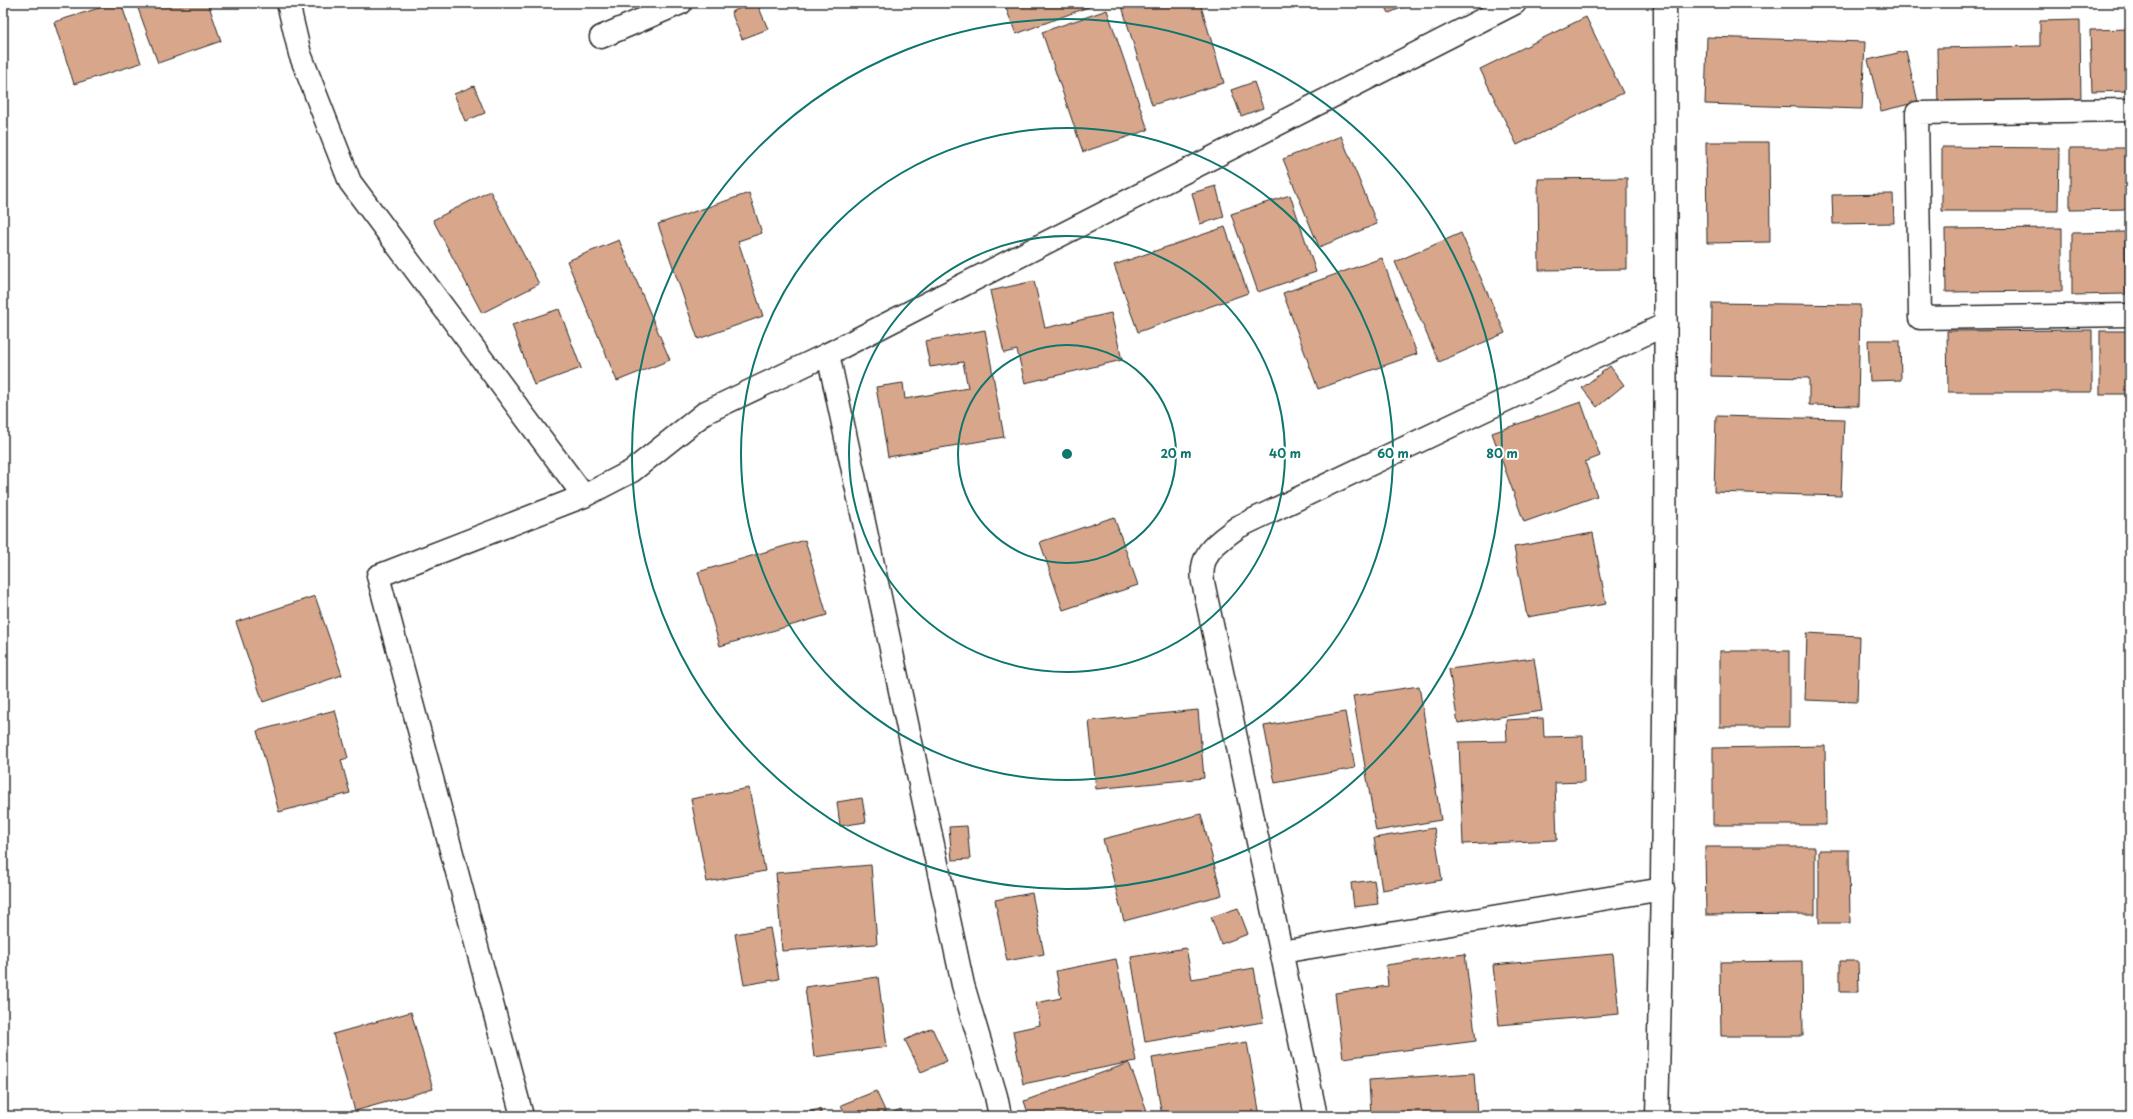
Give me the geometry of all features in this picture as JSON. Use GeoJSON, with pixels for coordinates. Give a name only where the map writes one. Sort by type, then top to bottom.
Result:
{"type":"FeatureCollection","features":[{"type":"Feature","properties":{"kind":"street"},"geometry":{"type":"LineString","coordinates":[[288,3],[300,54],[350,182],[584,496]]}},
{"type":"Feature","properties":{"kind":"street"},"geometry":{"type":"LineString","coordinates":[[601,37],[681,3]]}},
{"type":"Feature","properties":{"kind":"street"},"geometry":{"type":"LineString","coordinates":[[522,1116],[378,576],[584,496],[632,471],[706,412],[828,354],[1514,3]]}},
{"type":"Feature","properties":{"kind":"street"},"geometry":{"type":"LineString","coordinates":[[1657,1116],[1663,889],[1666,324],[1665,3]]}},
{"type":"Feature","properties":{"kind":"street"},"geometry":{"type":"LineString","coordinates":[[2130,110],[1917,113],[1920,318],[2130,315]]}},
{"type":"Feature","properties":{"kind":"street"},"geometry":{"type":"LineString","coordinates":[[1316,1116],[1203,582],[1201,570],[1204,558],[1212,547],[1238,527],[1666,324]]}},
{"type":"Feature","properties":{"kind":"street"},"geometry":{"type":"LineString","coordinates":[[828,354],[963,985],[996,1096],[1000,1116]]}},
{"type":"Feature","properties":{"kind":"street"},"geometry":{"type":"LineString","coordinates":[[1281,952],[1663,889]]}},
{"type":"Feature","properties":{"kind":"building"},"geometry":{"type":"Polygon","coordinates":[[[115,3],[121,3],[141,63],[74,84],[54,22],[115,3]]]}},
{"type":"Feature","properties":{"kind":"building"},"geometry":{"type":"Polygon","coordinates":[[[136,3],[208,3],[221,41],[158,63],[136,3]]]}},
{"type":"Feature","properties":{"kind":"building"},"geometry":{"type":"Polygon","coordinates":[[[753,3],[757,3],[768,29],[742,39],[731,12],[753,3]]]}},
{"type":"Feature","properties":{"kind":"building"},"geometry":{"type":"Polygon","coordinates":[[[1004,3],[1099,3],[1016,34],[1004,3]]]}},
{"type":"Feature","properties":{"kind":"building"},"geometry":{"type":"Polygon","coordinates":[[[1121,3],[1200,3],[1224,83],[1152,105],[1121,3]]]}},
{"type":"Feature","properties":{"kind":"building"},"geometry":{"type":"Polygon","coordinates":[[[1384,3],[1413,3],[1389,13],[1384,3]]]}},
{"type":"Feature","properties":{"kind":"building"},"geometry":{"type":"Polygon","coordinates":[[[1107,10],[1148,130],[1083,152],[1042,32],[1107,10]]]}},
{"type":"Feature","properties":{"kind":"building"},"geometry":{"type":"Polygon","coordinates":[[[1586,17],[1623,93],[1517,145],[1480,69],[1586,17]]]}},
{"type":"Feature","properties":{"kind":"building"},"geometry":{"type":"Polygon","coordinates":[[[2080,20],[2081,106],[1938,109],[1937,48],[2040,46],[2040,21],[2080,20]]]}},
{"type":"Feature","properties":{"kind":"building"},"geometry":{"type":"Polygon","coordinates":[[[2130,29],[2130,91],[2092,92],[2090,30],[2130,29]]]}},
{"type":"Feature","properties":{"kind":"building"},"geometry":{"type":"Polygon","coordinates":[[[1707,37],[1865,42],[1862,109],[1705,104],[1707,37]]]}},
{"type":"Feature","properties":{"kind":"building"},"geometry":{"type":"Polygon","coordinates":[[[1906,51],[1918,102],[1881,111],[1868,60],[1906,51]]]}},
{"type":"Feature","properties":{"kind":"building"},"geometry":{"type":"Polygon","coordinates":[[[1254,82],[1263,108],[1241,116],[1231,90],[1254,82]]]}},
{"type":"Feature","properties":{"kind":"building"},"geometry":{"type":"Polygon","coordinates":[[[474,86],[485,113],[465,121],[454,94],[474,86]]]}},
{"type":"Feature","properties":{"kind":"building"},"geometry":{"type":"Polygon","coordinates":[[[1341,136],[1377,224],[1319,247],[1283,159],[1341,136]]]}},
{"type":"Feature","properties":{"kind":"building"},"geometry":{"type":"Polygon","coordinates":[[[1706,142],[1769,142],[1770,242],[1707,243],[1706,142]]]}},
{"type":"Feature","properties":{"kind":"building"},"geometry":{"type":"Polygon","coordinates":[[[1942,147],[2059,148],[2058,211],[1942,211],[1942,147]]]}},
{"type":"Feature","properties":{"kind":"building"},"geometry":{"type":"Polygon","coordinates":[[[2070,148],[2130,148],[2130,209],[2070,210],[2070,148]]]}},
{"type":"Feature","properties":{"kind":"building"},"geometry":{"type":"Polygon","coordinates":[[[1627,178],[1627,269],[1539,270],[1538,179],[1627,178]]]}},
{"type":"Feature","properties":{"kind":"building"},"geometry":{"type":"Polygon","coordinates":[[[1216,186],[1224,217],[1200,224],[1192,193],[1216,186]]]}},
{"type":"Feature","properties":{"kind":"building"},"geometry":{"type":"Polygon","coordinates":[[[490,191],[539,284],[482,313],[433,220],[490,191]]]}},
{"type":"Feature","properties":{"kind":"building"},"geometry":{"type":"Polygon","coordinates":[[[749,193],[762,233],[738,241],[763,316],[698,339],[658,224],[749,193]]]}},
{"type":"Feature","properties":{"kind":"building"},"geometry":{"type":"Polygon","coordinates":[[[1893,194],[1894,223],[1833,224],[1832,195],[1893,194]]]}},
{"type":"Feature","properties":{"kind":"building"},"geometry":{"type":"Polygon","coordinates":[[[1290,195],[1316,272],[1258,292],[1231,214],[1290,195]]]}},
{"type":"Feature","properties":{"kind":"building"},"geometry":{"type":"Polygon","coordinates":[[[1225,227],[1248,293],[1138,332],[1114,265],[1225,227]]]}},
{"type":"Feature","properties":{"kind":"building"},"geometry":{"type":"Polygon","coordinates":[[[2062,228],[2062,291],[1946,292],[1945,229],[2062,228]]]}},
{"type":"Feature","properties":{"kind":"building"},"geometry":{"type":"Polygon","coordinates":[[[2130,230],[2130,294],[2129,294],[2130,230]]]}},
{"type":"Feature","properties":{"kind":"building"},"geometry":{"type":"Polygon","coordinates":[[[2125,232],[2126,294],[2072,295],[2072,233],[2125,232]]]}},
{"type":"Feature","properties":{"kind":"building"},"geometry":{"type":"Polygon","coordinates":[[[1461,233],[1505,333],[1439,362],[1395,262],[1461,233]]]}},
{"type":"Feature","properties":{"kind":"building"},"geometry":{"type":"Polygon","coordinates":[[[619,240],[670,360],[617,381],[567,261],[619,240]]]}},
{"type":"Feature","properties":{"kind":"building"},"geometry":{"type":"Polygon","coordinates":[[[1382,258],[1417,354],[1318,389],[1283,293],[1382,258]]]}},
{"type":"Feature","properties":{"kind":"building"},"geometry":{"type":"Polygon","coordinates":[[[1034,281],[1045,328],[1111,313],[1122,360],[1025,383],[1017,350],[1004,353],[990,291],[1034,281]]]}},
{"type":"Feature","properties":{"kind":"building"},"geometry":{"type":"Polygon","coordinates":[[[1712,303],[1860,305],[1858,406],[1809,405],[1809,378],[1711,376],[1712,303]]]}},
{"type":"Feature","properties":{"kind":"building"},"geometry":{"type":"Polygon","coordinates":[[[559,309],[581,368],[534,385],[512,325],[559,309]]]}},
{"type":"Feature","properties":{"kind":"building"},"geometry":{"type":"Polygon","coordinates":[[[985,330],[1004,437],[888,457],[876,387],[903,383],[905,399],[968,388],[963,362],[930,367],[925,341],[985,330]]]}},
{"type":"Feature","properties":{"kind":"building"},"geometry":{"type":"Polygon","coordinates":[[[2092,330],[2092,392],[1948,392],[1947,331],[2092,330]]]}},
{"type":"Feature","properties":{"kind":"building"},"geometry":{"type":"Polygon","coordinates":[[[2100,331],[2130,331],[2130,394],[2100,394],[2100,331]]]}},
{"type":"Feature","properties":{"kind":"building"},"geometry":{"type":"Polygon","coordinates":[[[1868,340],[1900,340],[1901,380],[1870,381],[1868,340]]]}},
{"type":"Feature","properties":{"kind":"building"},"geometry":{"type":"Polygon","coordinates":[[[1610,366],[1624,385],[1597,407],[1582,388],[1610,366]]]}},
{"type":"Feature","properties":{"kind":"building"},"geometry":{"type":"Polygon","coordinates":[[[1581,402],[1600,456],[1585,462],[1597,496],[1524,522],[1492,433],[1581,402]]]}},
{"type":"Feature","properties":{"kind":"building"},"geometry":{"type":"Polygon","coordinates":[[[1716,416],[1844,419],[1841,496],[1714,492],[1716,416]]]}},
{"type":"Feature","properties":{"kind":"building"},"geometry":{"type":"Polygon","coordinates":[[[1114,517],[1138,585],[1063,610],[1040,542],[1114,517]]]}},
{"type":"Feature","properties":{"kind":"building"},"geometry":{"type":"Polygon","coordinates":[[[1593,533],[1606,604],[1527,617],[1514,547],[1593,533]]]}},
{"type":"Feature","properties":{"kind":"building"},"geometry":{"type":"Polygon","coordinates":[[[805,540],[827,615],[720,646],[698,572],[805,540]]]}},
{"type":"Feature","properties":{"kind":"building"},"geometry":{"type":"Polygon","coordinates":[[[315,596],[342,675],[263,702],[236,622],[315,596]]]}},
{"type":"Feature","properties":{"kind":"building"},"geometry":{"type":"Polygon","coordinates":[[[1807,633],[1859,636],[1857,702],[1805,700],[1807,633]]]}},
{"type":"Feature","properties":{"kind":"building"},"geometry":{"type":"Polygon","coordinates":[[[1720,651],[1789,651],[1789,727],[1720,727],[1720,651]]]}},
{"type":"Feature","properties":{"kind":"building"},"geometry":{"type":"Polygon","coordinates":[[[1534,658],[1542,711],[1458,723],[1449,669],[1534,658]]]}},
{"type":"Feature","properties":{"kind":"building"},"geometry":{"type":"Polygon","coordinates":[[[1419,686],[1441,820],[1376,831],[1353,696],[1419,686]]]}},
{"type":"Feature","properties":{"kind":"building"},"geometry":{"type":"Polygon","coordinates":[[[335,710],[348,758],[341,760],[350,793],[279,812],[257,731],[335,710]]]}},
{"type":"Feature","properties":{"kind":"building"},"geometry":{"type":"Polygon","coordinates":[[[1198,710],[1204,778],[1096,789],[1089,721],[1198,710]]]}},
{"type":"Feature","properties":{"kind":"building"},"geometry":{"type":"Polygon","coordinates":[[[1345,712],[1355,768],[1275,783],[1264,726],[1345,712]]]}},
{"type":"Feature","properties":{"kind":"building"},"geometry":{"type":"Polygon","coordinates":[[[1543,718],[1544,737],[1583,736],[1584,782],[1555,783],[1557,840],[1463,844],[1459,742],[1507,741],[1506,720],[1543,718]]]}},
{"type":"Feature","properties":{"kind":"building"},"geometry":{"type":"Polygon","coordinates":[[[1825,746],[1826,825],[1713,825],[1713,748],[1825,746]]]}},
{"type":"Feature","properties":{"kind":"building"},"geometry":{"type":"Polygon","coordinates":[[[749,788],[765,871],[707,882],[691,799],[749,788]]]}},
{"type":"Feature","properties":{"kind":"building"},"geometry":{"type":"Polygon","coordinates":[[[862,798],[866,822],[840,826],[837,802],[862,798]]]}},
{"type":"Feature","properties":{"kind":"building"},"geometry":{"type":"Polygon","coordinates":[[[1201,814],[1222,895],[1124,921],[1103,839],[1201,814]]]}},
{"type":"Feature","properties":{"kind":"building"},"geometry":{"type":"Polygon","coordinates":[[[967,826],[970,859],[952,860],[949,827],[967,826]]]}},
{"type":"Feature","properties":{"kind":"building"},"geometry":{"type":"Polygon","coordinates":[[[1434,828],[1442,880],[1382,890],[1374,838],[1434,828]]]}},
{"type":"Feature","properties":{"kind":"building"},"geometry":{"type":"Polygon","coordinates":[[[1705,847],[1815,847],[1815,914],[1706,915],[1705,847]]]}},
{"type":"Feature","properties":{"kind":"building"},"geometry":{"type":"Polygon","coordinates":[[[1819,850],[1849,850],[1850,923],[1819,923],[1819,850]]]}},
{"type":"Feature","properties":{"kind":"building"},"geometry":{"type":"Polygon","coordinates":[[[871,865],[877,944],[782,951],[776,873],[871,865]]]}},
{"type":"Feature","properties":{"kind":"building"},"geometry":{"type":"Polygon","coordinates":[[[1374,880],[1378,904],[1354,907],[1351,883],[1374,880]]]}},
{"type":"Feature","properties":{"kind":"building"},"geometry":{"type":"Polygon","coordinates":[[[1032,893],[1044,954],[1007,961],[995,900],[1032,893]]]}},
{"type":"Feature","properties":{"kind":"building"},"geometry":{"type":"Polygon","coordinates":[[[1238,908],[1248,934],[1221,944],[1211,917],[1238,908]]]}},
{"type":"Feature","properties":{"kind":"building"},"geometry":{"type":"Polygon","coordinates":[[[770,928],[779,979],[744,985],[735,934],[770,928]]]}},
{"type":"Feature","properties":{"kind":"building"},"geometry":{"type":"Polygon","coordinates":[[[1186,948],[1192,979],[1254,968],[1263,1022],[1145,1042],[1131,957],[1186,948]]]}},
{"type":"Feature","properties":{"kind":"building"},"geometry":{"type":"Polygon","coordinates":[[[1465,954],[1476,1041],[1343,1058],[1335,993],[1388,986],[1386,965],[1465,954]]]}},
{"type":"Feature","properties":{"kind":"building"},"geometry":{"type":"Polygon","coordinates":[[[1613,954],[1619,1014],[1499,1025],[1493,965],[1613,954]]]}},
{"type":"Feature","properties":{"kind":"building"},"geometry":{"type":"Polygon","coordinates":[[[1116,959],[1136,1061],[1023,1084],[1013,1031],[1040,1025],[1036,1003],[1061,998],[1056,971],[1116,959]]]}},
{"type":"Feature","properties":{"kind":"building"},"geometry":{"type":"Polygon","coordinates":[[[1802,961],[1803,1036],[1721,1036],[1720,962],[1802,961]]]}},
{"type":"Feature","properties":{"kind":"building"},"geometry":{"type":"Polygon","coordinates":[[[1840,961],[1858,961],[1859,992],[1840,992],[1840,961]]]}},
{"type":"Feature","properties":{"kind":"building"},"geometry":{"type":"Polygon","coordinates":[[[878,977],[887,1047],[814,1057],[805,987],[878,977]]]}},
{"type":"Feature","properties":{"kind":"building"},"geometry":{"type":"Polygon","coordinates":[[[411,1012],[433,1089],[355,1111],[333,1034],[411,1012]]]}},
{"type":"Feature","properties":{"kind":"building"},"geometry":{"type":"Polygon","coordinates":[[[932,1028],[947,1061],[921,1072],[905,1040],[932,1028]]]}},
{"type":"Feature","properties":{"kind":"building"},"geometry":{"type":"Polygon","coordinates":[[[1247,1042],[1260,1116],[1162,1116],[1152,1058],[1247,1042]]]}},
{"type":"Feature","properties":{"kind":"building"},"geometry":{"type":"Polygon","coordinates":[[[1129,1063],[1149,1116],[1029,1116],[1024,1101],[1129,1063]]]}},
{"type":"Feature","properties":{"kind":"building"},"geometry":{"type":"Polygon","coordinates":[[[1474,1073],[1477,1116],[1371,1116],[1369,1080],[1474,1073]]]}},
{"type":"Feature","properties":{"kind":"building"},"geometry":{"type":"Polygon","coordinates":[[[876,1091],[887,1115],[901,1109],[904,1116],[846,1116],[841,1105],[876,1091]]]}},
{"type":"Feature","properties":{"kind":"building"},"geometry":{"type":"Polygon","coordinates":[[[820,1109],[822,1116],[788,1116],[820,1109]]]}}]}
